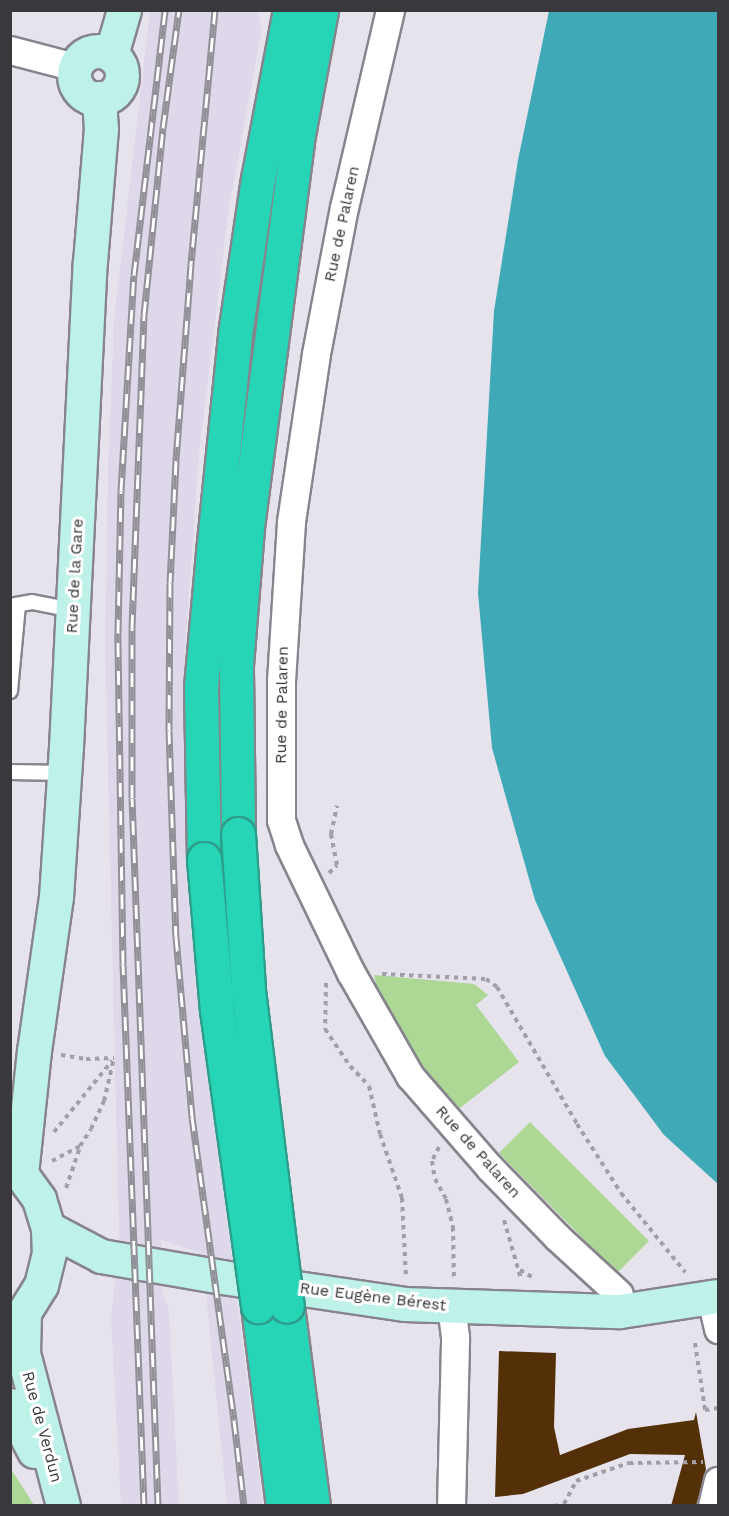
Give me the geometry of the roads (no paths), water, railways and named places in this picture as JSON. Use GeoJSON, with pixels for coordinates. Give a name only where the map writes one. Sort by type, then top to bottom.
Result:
{"type":"FeatureCollection","features":[{"type":"Feature","properties":{"kind":"highway"},"geometry":{"type":"LineString","coordinates":[[290,10],[258,179],[245,267],[213,552],[201,687],[204,859],[217,1010],[272,1306],[298,1502]]}},
{"type":"Feature","properties":{"kind":"highway"},"geometry":{"type":"LineString","coordinates":[[272,1306],[238,834],[236,664],[247,527],[297,140],[321,10]]}},
{"type":"Feature","properties":{"kind":"main road"},"geometry":{"type":"LineString","coordinates":[[111,55],[124,10]]}},
{"type":"Feature","properties":{"kind":"main road"},"geometry":{"type":"LineString","coordinates":[[100,51],[111,55],[120,63],[119,85],[109,96],[99,99],[87,96],[78,90],[74,79],[75,67],[81,58],[90,52],[100,51]]}},
{"type":"Feature","properties":{"kind":"main road","name":"Rue de la Gare"},"geometry":{"type":"LineString","coordinates":[[20,1175],[45,1053],[65,773],[90,262],[100,129],[99,99]]}},
{"type":"Feature","properties":{"kind":"main road","name":"Rue de la Gare"},"geometry":{"type":"LineString","coordinates":[[10,1099],[45,1053]]}},
{"type":"Feature","properties":{"kind":"main road","name":"Rue de Verdun"},"geometry":{"type":"LineString","coordinates":[[20,1175],[39,1199],[48,1228],[49,1253],[25,1307],[22,1353],[63,1506]]}},
{"type":"Feature","properties":{"kind":"main road","name":"Rue Eugène Bérest"},"geometry":{"type":"LineString","coordinates":[[48,1228],[101,1256],[222,1277],[404,1304],[451,1306],[533,1295],[620,1311],[715,1297]]}},
{"type":"Feature","properties":{"kind":"main road","name":"Rue Eugène Bérest"},"geometry":{"type":"LineString","coordinates":[[25,1307],[72,1264],[101,1256]]}},
{"type":"Feature","properties":{"kind":"main road","name":"Rue de Verdun"},"geometry":{"type":"LineString","coordinates":[[10,1405],[63,1506]]}},
{"type":"Feature","properties":{"kind":"street","name":"Rue de Palaren"},"geometry":{"type":"LineString","coordinates":[[390,10],[344,207],[316,354],[291,522],[281,681],[281,820],[338,975],[410,1076],[489,1167],[556,1237],[619,1294]]}},
{"type":"Feature","properties":{"kind":"street"},"geometry":{"type":"LineString","coordinates":[[10,50],[75,67]]}},
{"type":"Feature","properties":{"kind":"street"},"geometry":{"type":"LineString","coordinates":[[706,1334],[715,1297]]}},
{"type":"Feature","properties":{"kind":"street"},"geometry":{"type":"LineString","coordinates":[[451,1306],[455,1337],[451,1506]]}},
{"type":"Feature","properties":{"kind":"street"},"geometry":{"type":"LineString","coordinates":[[712,1506],[713,1472]]}},
{"type":"Feature","properties":{"kind":"lane"},"geometry":{"type":"LineString","coordinates":[[10,691],[14,605],[32,602],[73,610]]}},
{"type":"Feature","properties":{"kind":"lane"},"geometry":{"type":"LineString","coordinates":[[10,772],[65,773]]}},
{"type":"Feature","properties":{"kind":"water"},"geometry":{"type":"Polygon","coordinates":[[[549,11],[718,11],[718,1184],[664,1135],[605,1056],[535,900],[492,748],[478,593],[494,311],[518,160],[549,11]]]}},
{"type":"Feature","properties":{"kind":"railway"},"geometry":{"type":"LineString","coordinates":[[144,1506],[123,964],[118,633],[121,491],[134,275],[165,10]]}},
{"type":"Feature","properties":{"kind":"railway"},"geometry":{"type":"LineString","coordinates":[[158,1506],[132,798],[132,628],[144,315],[163,128],[179,10]]}},
{"type":"Feature","properties":{"kind":"railway"},"geometry":{"type":"LineString","coordinates":[[215,10],[191,265],[176,461],[170,583],[169,730],[176,937],[192,1117],[244,1506]]}}]}
